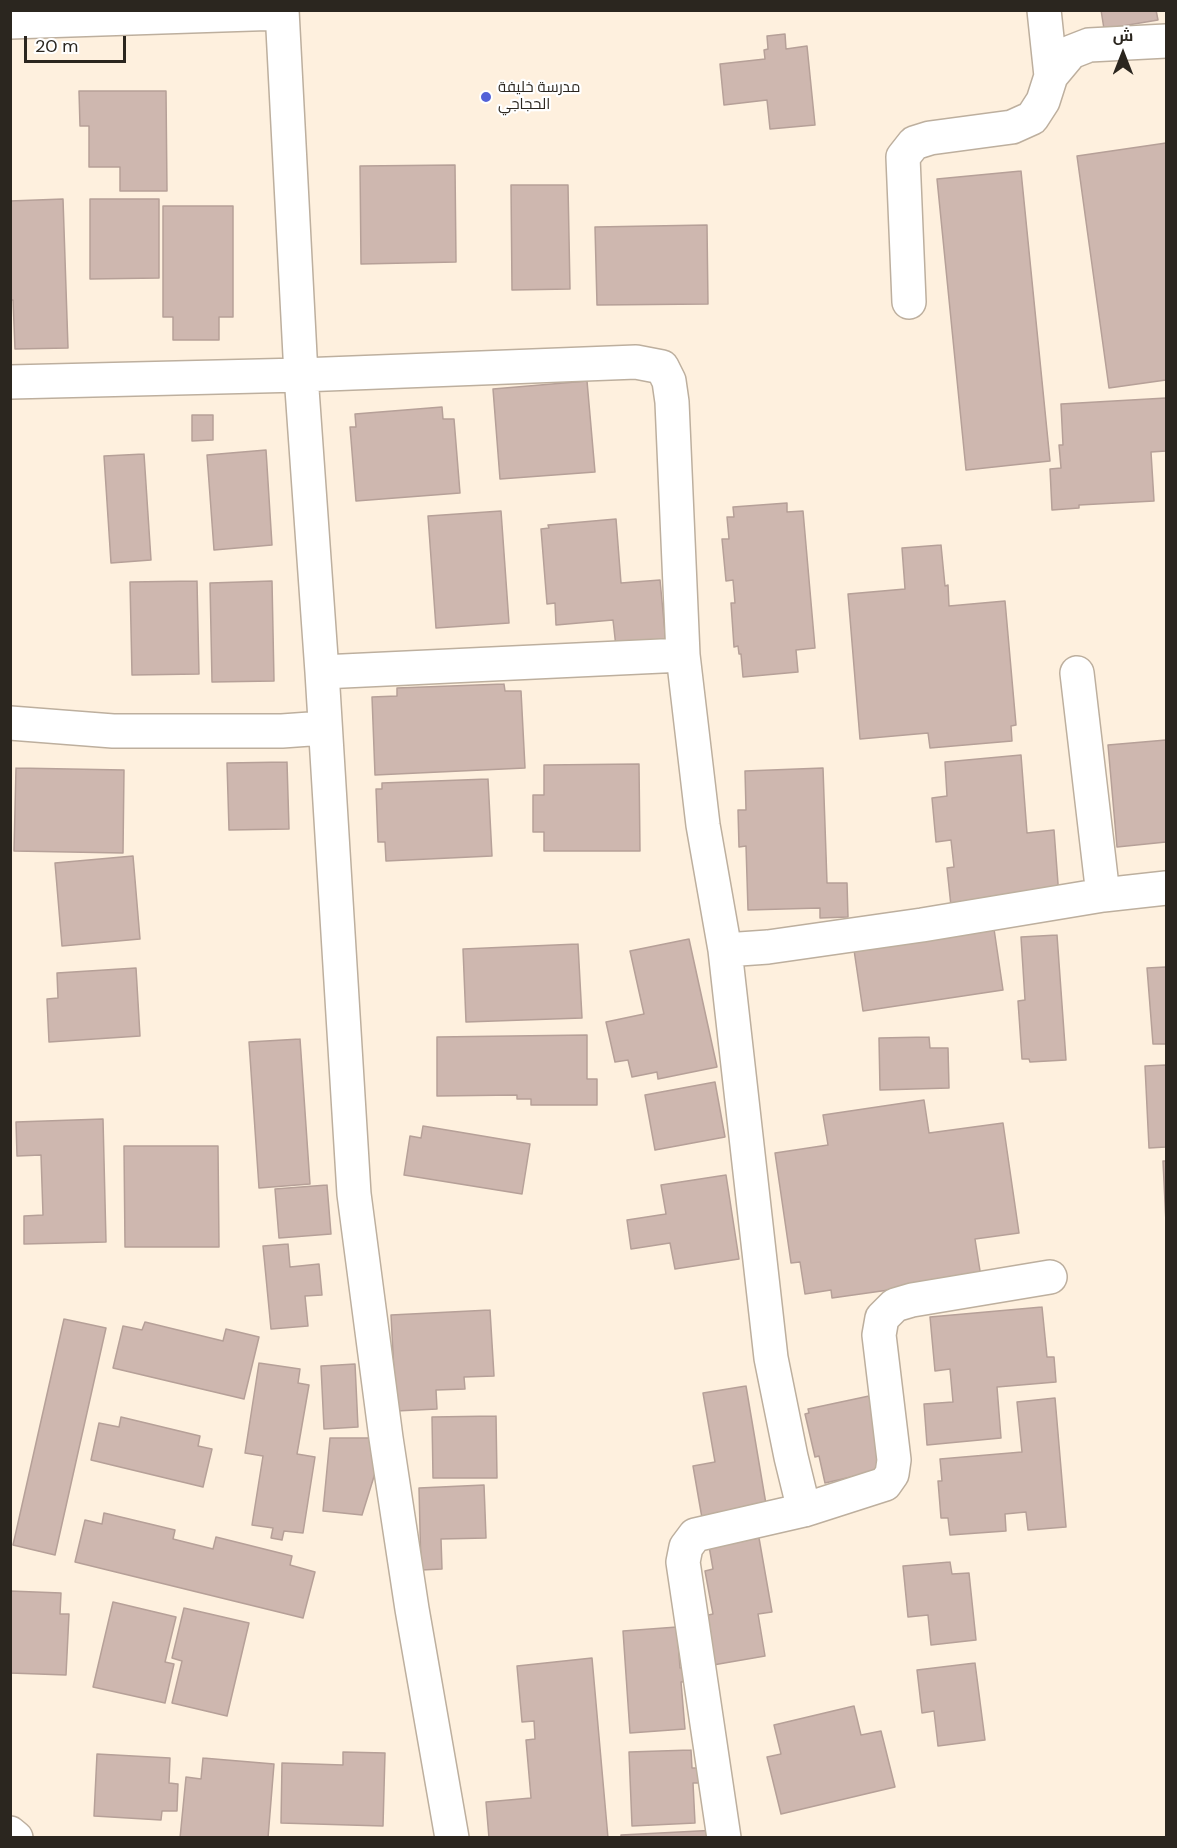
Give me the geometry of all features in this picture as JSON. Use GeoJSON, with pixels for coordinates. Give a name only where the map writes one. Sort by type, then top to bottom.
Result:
{"type":"FeatureCollection","features":[{"type":"Feature","properties":{"kind":"street"},"geometry":{"type":"LineString","coordinates":[[1044,10],[1051,76]]}},
{"type":"Feature","properties":{"kind":"street"},"geometry":{"type":"LineString","coordinates":[[10,22],[282,12],[301,375],[354,1194],[410,1598],[453,1838]]}},
{"type":"Feature","properties":{"kind":"street"},"geometry":{"type":"LineString","coordinates":[[909,302],[903,157],[914,143],[930,138],[1012,127],[1032,118],[1043,101],[1051,76],[1071,52],[1089,45],[1167,41]]}},
{"type":"Feature","properties":{"kind":"street"},"geometry":{"type":"LineString","coordinates":[[10,382],[301,375],[636,362],[662,367],[669,381],[672,402],[683,655],[703,825],[724,950],[771,1358],[804,1510]]}},
{"type":"Feature","properties":{"kind":"street"},"geometry":{"type":"LineString","coordinates":[[322,672],[683,655]]}},
{"type":"Feature","properties":{"kind":"street"},"geometry":{"type":"LineString","coordinates":[[1077,673],[1103,895]]}},
{"type":"Feature","properties":{"kind":"street"},"geometry":{"type":"LineString","coordinates":[[10,723],[112,731],[282,731],[324,728]]}},
{"type":"Feature","properties":{"kind":"street"},"geometry":{"type":"LineString","coordinates":[[724,950],[768,947],[922,925],[1103,895],[1167,888]]}},
{"type":"Feature","properties":{"kind":"street"},"geometry":{"type":"LineString","coordinates":[[724,1838],[683,1562],[686,1547],[695,1535],[804,1510],[885,1484],[892,1474],[894,1460],[879,1335],[882,1318],[895,1305],[1050,1276]]}},
{"type":"Feature","properties":{"kind":"street"},"geometry":{"type":"LineString","coordinates":[[10,1833],[16,1838]]}},
{"type":"Feature","properties":{"kind":"building"},"geometry":{"type":"Polygon","coordinates":[[[1101,10],[1156,10],[1158,20],[1104,29],[1101,10]]]}},
{"type":"Feature","properties":{"kind":"building"},"geometry":{"type":"Polygon","coordinates":[[[785,34],[786,49],[807,46],[815,125],[770,129],[767,100],[724,105],[720,64],[765,59],[764,50],[768,49],[767,36],[785,34]]]}},
{"type":"Feature","properties":{"kind":"building"},"geometry":{"type":"Polygon","coordinates":[[[79,91],[166,91],[167,191],[120,191],[120,167],[89,167],[89,126],[80,126],[79,91]]]}},
{"type":"Feature","properties":{"kind":"building"},"geometry":{"type":"Polygon","coordinates":[[[1166,143],[1166,380],[1109,388],[1077,156],[1166,143]]]}},
{"type":"Feature","properties":{"kind":"building"},"geometry":{"type":"Polygon","coordinates":[[[455,165],[456,262],[361,264],[360,166],[455,165]]]}},
{"type":"Feature","properties":{"kind":"building"},"geometry":{"type":"Polygon","coordinates":[[[1021,171],[1050,461],[966,470],[937,179],[1021,171]]]}},
{"type":"Feature","properties":{"kind":"building"},"geometry":{"type":"Polygon","coordinates":[[[511,185],[568,185],[570,289],[512,290],[511,185]]]}},
{"type":"Feature","properties":{"kind":"building"},"geometry":{"type":"Polygon","coordinates":[[[63,199],[68,348],[15,349],[13,300],[10,300],[10,201],[63,199]]]}},
{"type":"Feature","properties":{"kind":"building"},"geometry":{"type":"Polygon","coordinates":[[[90,199],[159,199],[159,278],[90,279],[90,199]]]}},
{"type":"Feature","properties":{"kind":"building"},"geometry":{"type":"Polygon","coordinates":[[[163,206],[233,206],[233,317],[219,317],[219,340],[173,340],[173,317],[163,317],[163,206]]]}},
{"type":"Feature","properties":{"kind":"building"},"geometry":{"type":"Polygon","coordinates":[[[707,225],[708,304],[597,305],[595,227],[707,225]]]}},
{"type":"Feature","properties":{"kind":"building"},"geometry":{"type":"Polygon","coordinates":[[[587,381],[595,472],[500,479],[493,389],[587,381]]]}},
{"type":"Feature","properties":{"kind":"building"},"geometry":{"type":"Polygon","coordinates":[[[1166,398],[1166,451],[1151,452],[1154,501],[1079,505],[1079,508],[1052,510],[1050,469],[1061,468],[1059,445],[1063,445],[1061,404],[1166,398]]]}},
{"type":"Feature","properties":{"kind":"building"},"geometry":{"type":"Polygon","coordinates":[[[442,407],[443,419],[454,419],[460,493],[356,501],[350,427],[356,427],[355,414],[442,407]]]}},
{"type":"Feature","properties":{"kind":"building"},"geometry":{"type":"Polygon","coordinates":[[[192,415],[213,415],[213,440],[192,441],[192,415]]]}},
{"type":"Feature","properties":{"kind":"building"},"geometry":{"type":"Polygon","coordinates":[[[266,450],[272,545],[214,550],[207,455],[266,450]]]}},
{"type":"Feature","properties":{"kind":"building"},"geometry":{"type":"Polygon","coordinates":[[[144,454],[151,560],[111,563],[104,456],[144,454]]]}},
{"type":"Feature","properties":{"kind":"building"},"geometry":{"type":"Polygon","coordinates":[[[787,503],[787,512],[803,511],[815,648],[796,650],[798,672],[743,677],[741,654],[739,654],[738,646],[734,647],[731,603],[735,603],[733,580],[726,581],[722,539],[729,539],[727,517],[734,517],[733,507],[787,503]]]}},
{"type":"Feature","properties":{"kind":"building"},"geometry":{"type":"Polygon","coordinates":[[[501,511],[509,623],[436,628],[428,516],[501,511]]]}},
{"type":"Feature","properties":{"kind":"building"},"geometry":{"type":"Polygon","coordinates":[[[616,519],[621,583],[660,580],[666,643],[616,647],[613,620],[556,625],[555,603],[547,604],[541,529],[549,528],[548,525],[616,519]]]}},
{"type":"Feature","properties":{"kind":"building"},"geometry":{"type":"Polygon","coordinates":[[[941,545],[949,606],[1005,601],[1016,725],[1011,726],[1012,741],[930,748],[928,733],[860,739],[848,594],[905,589],[902,548],[941,545]]]}},
{"type":"Feature","properties":{"kind":"building"},"geometry":{"type":"Polygon","coordinates":[[[197,581],[199,674],[132,675],[130,582],[197,581]]]}},
{"type":"Feature","properties":{"kind":"building"},"geometry":{"type":"Polygon","coordinates":[[[272,581],[274,681],[212,682],[210,583],[272,581]]]}},
{"type":"Feature","properties":{"kind":"building"},"geometry":{"type":"Polygon","coordinates":[[[504,684],[505,691],[521,691],[525,768],[375,775],[372,697],[397,696],[397,688],[504,684]]]}},
{"type":"Feature","properties":{"kind":"building"},"geometry":{"type":"Polygon","coordinates":[[[1166,740],[1166,842],[1117,847],[1108,745],[1166,740]]]}},
{"type":"Feature","properties":{"kind":"building"},"geometry":{"type":"Polygon","coordinates":[[[1021,755],[1027,833],[1054,830],[1059,897],[951,906],[947,868],[954,867],[951,840],[936,842],[932,798],[947,796],[945,762],[1021,755]]]}},
{"type":"Feature","properties":{"kind":"building"},"geometry":{"type":"Polygon","coordinates":[[[287,762],[289,829],[229,830],[227,763],[287,762]]]}},
{"type":"Feature","properties":{"kind":"building"},"geometry":{"type":"Polygon","coordinates":[[[639,764],[640,851],[544,851],[544,832],[533,832],[533,795],[544,795],[544,765],[639,764]]]}},
{"type":"Feature","properties":{"kind":"building"},"geometry":{"type":"Polygon","coordinates":[[[16,768],[124,770],[123,853],[14,851],[16,768]]]}},
{"type":"Feature","properties":{"kind":"building"},"geometry":{"type":"Polygon","coordinates":[[[823,768],[827,883],[847,883],[848,917],[820,918],[820,908],[748,910],[746,846],[739,847],[738,810],[746,810],[745,771],[823,768]]]}},
{"type":"Feature","properties":{"kind":"building"},"geometry":{"type":"Polygon","coordinates":[[[488,779],[492,856],[386,861],[385,842],[378,842],[376,789],[382,789],[382,783],[488,779]]]}},
{"type":"Feature","properties":{"kind":"building"},"geometry":{"type":"Polygon","coordinates":[[[133,856],[140,939],[62,946],[55,863],[133,856]]]}},
{"type":"Feature","properties":{"kind":"building"},"geometry":{"type":"Polygon","coordinates":[[[994,929],[1003,990],[863,1011],[854,950],[994,929]]]}},
{"type":"Feature","properties":{"kind":"building"},"geometry":{"type":"Polygon","coordinates":[[[1057,935],[1066,1060],[1030,1062],[1029,1059],[1022,1059],[1018,1001],[1025,1000],[1021,937],[1057,935]]]}},
{"type":"Feature","properties":{"kind":"building"},"geometry":{"type":"Polygon","coordinates":[[[689,939],[717,1067],[658,1079],[657,1072],[632,1077],[628,1060],[615,1062],[606,1022],[644,1014],[630,951],[689,939]]]}},
{"type":"Feature","properties":{"kind":"building"},"geometry":{"type":"Polygon","coordinates":[[[578,944],[582,1018],[466,1022],[463,949],[578,944]]]}},
{"type":"Feature","properties":{"kind":"building"},"geometry":{"type":"Polygon","coordinates":[[[1166,967],[1166,1044],[1153,1044],[1147,968],[1166,967]]]}},
{"type":"Feature","properties":{"kind":"building"},"geometry":{"type":"Polygon","coordinates":[[[136,968],[140,1036],[49,1042],[47,999],[58,998],[57,973],[136,968]]]}},
{"type":"Feature","properties":{"kind":"building"},"geometry":{"type":"Polygon","coordinates":[[[587,1035],[587,1079],[597,1079],[597,1105],[531,1105],[531,1099],[517,1099],[517,1095],[437,1096],[437,1037],[587,1035]]]}},
{"type":"Feature","properties":{"kind":"building"},"geometry":{"type":"Polygon","coordinates":[[[929,1037],[930,1048],[948,1048],[949,1088],[880,1090],[879,1038],[929,1037]]]}},
{"type":"Feature","properties":{"kind":"building"},"geometry":{"type":"Polygon","coordinates":[[[300,1039],[310,1184],[259,1188],[249,1042],[300,1039]]]}},
{"type":"Feature","properties":{"kind":"building"},"geometry":{"type":"Polygon","coordinates":[[[1166,1065],[1166,1147],[1149,1148],[1145,1066],[1166,1065]]]}},
{"type":"Feature","properties":{"kind":"building"},"geometry":{"type":"Polygon","coordinates":[[[715,1082],[725,1137],[655,1150],[645,1095],[715,1082]]]}},
{"type":"Feature","properties":{"kind":"building"},"geometry":{"type":"Polygon","coordinates":[[[924,1100],[929,1133],[1003,1123],[1019,1233],[975,1239],[981,1277],[832,1298],[831,1290],[805,1294],[800,1262],[791,1263],[775,1153],[828,1145],[823,1115],[924,1100]]]}},
{"type":"Feature","properties":{"kind":"building"},"geometry":{"type":"Polygon","coordinates":[[[103,1119],[106,1242],[24,1244],[24,1216],[43,1215],[41,1155],[17,1156],[16,1122],[103,1119]]]}},
{"type":"Feature","properties":{"kind":"building"},"geometry":{"type":"Polygon","coordinates":[[[423,1126],[530,1144],[522,1194],[404,1175],[410,1136],[421,1138],[423,1126]]]}},
{"type":"Feature","properties":{"kind":"building"},"geometry":{"type":"Polygon","coordinates":[[[124,1146],[218,1146],[219,1247],[125,1247],[124,1146]]]}},
{"type":"Feature","properties":{"kind":"building"},"geometry":{"type":"Polygon","coordinates":[[[1163,1161],[1166,1161],[1166,1223],[1163,1161]]]}},
{"type":"Feature","properties":{"kind":"building"},"geometry":{"type":"Polygon","coordinates":[[[726,1175],[739,1259],[675,1269],[670,1243],[631,1249],[627,1220],[666,1214],[661,1185],[726,1175]]]}},
{"type":"Feature","properties":{"kind":"building"},"geometry":{"type":"Polygon","coordinates":[[[327,1185],[331,1234],[279,1238],[275,1189],[327,1185]]]}},
{"type":"Feature","properties":{"kind":"building"},"geometry":{"type":"Polygon","coordinates":[[[288,1244],[290,1267],[319,1264],[322,1295],[305,1296],[308,1326],[271,1329],[263,1246],[288,1244]]]}},
{"type":"Feature","properties":{"kind":"building"},"geometry":{"type":"Polygon","coordinates":[[[1042,1307],[1047,1357],[1054,1357],[1056,1382],[997,1387],[1001,1438],[927,1445],[924,1404],[953,1402],[950,1369],[935,1371],[930,1317],[1042,1307]]]}},
{"type":"Feature","properties":{"kind":"building"},"geometry":{"type":"Polygon","coordinates":[[[490,1310],[494,1376],[464,1377],[465,1389],[436,1390],[437,1409],[396,1411],[391,1315],[490,1310]]]}},
{"type":"Feature","properties":{"kind":"building"},"geometry":{"type":"Polygon","coordinates":[[[64,1319],[106,1328],[55,1555],[13,1545],[64,1319]]]}},
{"type":"Feature","properties":{"kind":"building"},"geometry":{"type":"Polygon","coordinates":[[[145,1322],[223,1341],[226,1329],[259,1337],[244,1399],[113,1368],[123,1326],[142,1330],[145,1322]]]}},
{"type":"Feature","properties":{"kind":"building"},"geometry":{"type":"Polygon","coordinates":[[[259,1363],[300,1369],[298,1383],[309,1385],[297,1454],[315,1457],[303,1533],[284,1531],[282,1540],[271,1538],[273,1528],[252,1525],[263,1456],[245,1453],[259,1363]]]}},
{"type":"Feature","properties":{"kind":"building"},"geometry":{"type":"Polygon","coordinates":[[[355,1364],[358,1427],[324,1429],[321,1366],[355,1364]]]}},
{"type":"Feature","properties":{"kind":"building"},"geometry":{"type":"Polygon","coordinates":[[[746,1386],[767,1510],[702,1518],[693,1466],[715,1462],[703,1393],[746,1386]]]}},
{"type":"Feature","properties":{"kind":"building"},"geometry":{"type":"Polygon","coordinates":[[[869,1396],[886,1469],[825,1483],[819,1456],[815,1457],[805,1414],[809,1413],[808,1409],[869,1396]]]}},
{"type":"Feature","properties":{"kind":"building"},"geometry":{"type":"Polygon","coordinates":[[[1055,1398],[1066,1527],[1028,1530],[1026,1512],[1005,1514],[1006,1531],[950,1535],[948,1518],[941,1518],[938,1481],[942,1481],[940,1459],[1022,1452],[1017,1402],[1055,1398]]]}},
{"type":"Feature","properties":{"kind":"building"},"geometry":{"type":"Polygon","coordinates":[[[496,1416],[497,1478],[433,1478],[432,1417],[496,1416]]]}},
{"type":"Feature","properties":{"kind":"building"},"geometry":{"type":"Polygon","coordinates":[[[121,1417],[200,1436],[198,1446],[212,1449],[203,1487],[91,1460],[99,1423],[119,1427],[121,1417]]]}},
{"type":"Feature","properties":{"kind":"building"},"geometry":{"type":"Polygon","coordinates":[[[330,1438],[386,1438],[362,1515],[323,1511],[330,1438]]]}},
{"type":"Feature","properties":{"kind":"building"},"geometry":{"type":"Polygon","coordinates":[[[484,1485],[486,1538],[441,1539],[442,1569],[421,1570],[419,1488],[484,1485]]]}},
{"type":"Feature","properties":{"kind":"building"},"geometry":{"type":"Polygon","coordinates":[[[104,1513],[175,1530],[173,1539],[213,1549],[216,1537],[292,1556],[290,1565],[315,1572],[303,1618],[75,1562],[85,1520],[102,1524],[104,1513]]]}},
{"type":"Feature","properties":{"kind":"building"},"geometry":{"type":"Polygon","coordinates":[[[759,1538],[772,1612],[758,1614],[765,1656],[713,1665],[704,1616],[713,1614],[705,1571],[713,1569],[709,1546],[759,1538]]]}},
{"type":"Feature","properties":{"kind":"building"},"geometry":{"type":"Polygon","coordinates":[[[950,1562],[952,1574],[969,1573],[976,1640],[931,1645],[928,1615],[908,1617],[903,1566],[950,1562]]]}},
{"type":"Feature","properties":{"kind":"building"},"geometry":{"type":"Polygon","coordinates":[[[10,1591],[61,1593],[60,1614],[69,1614],[66,1675],[10,1673],[10,1591]]]}},
{"type":"Feature","properties":{"kind":"building"},"geometry":{"type":"Polygon","coordinates":[[[113,1602],[176,1617],[165,1662],[174,1664],[165,1703],[93,1687],[113,1602]]]}},
{"type":"Feature","properties":{"kind":"building"},"geometry":{"type":"Polygon","coordinates":[[[184,1608],[249,1623],[227,1716],[172,1703],[182,1661],[172,1658],[184,1608]]]}},
{"type":"Feature","properties":{"kind":"building"},"geometry":{"type":"Polygon","coordinates":[[[677,1627],[680,1668],[695,1667],[696,1681],[681,1682],[685,1729],[630,1733],[623,1631],[677,1627]]]}},
{"type":"Feature","properties":{"kind":"building"},"geometry":{"type":"Polygon","coordinates":[[[592,1658],[608,1838],[489,1838],[486,1802],[531,1798],[526,1740],[535,1739],[534,1721],[522,1722],[517,1666],[592,1658]]]}},
{"type":"Feature","properties":{"kind":"building"},"geometry":{"type":"Polygon","coordinates":[[[975,1663],[985,1740],[938,1746],[934,1711],[922,1713],[917,1670],[975,1663]]]}},
{"type":"Feature","properties":{"kind":"building"},"geometry":{"type":"Polygon","coordinates":[[[854,1706],[861,1735],[881,1731],[895,1787],[781,1814],[767,1757],[781,1754],[774,1725],[854,1706]]]}},
{"type":"Feature","properties":{"kind":"building"},"geometry":{"type":"Polygon","coordinates":[[[691,1750],[692,1768],[710,1768],[710,1783],[693,1783],[695,1823],[632,1826],[629,1752],[691,1750]]]}},
{"type":"Feature","properties":{"kind":"building"},"geometry":{"type":"Polygon","coordinates":[[[343,1752],[385,1753],[383,1826],[281,1823],[282,1763],[343,1765],[343,1752]]]}},
{"type":"Feature","properties":{"kind":"building"},"geometry":{"type":"Polygon","coordinates":[[[97,1754],[170,1758],[169,1783],[178,1784],[177,1811],[162,1811],[161,1820],[94,1816],[97,1754]]]}},
{"type":"Feature","properties":{"kind":"building"},"geometry":{"type":"Polygon","coordinates":[[[203,1758],[274,1764],[268,1838],[180,1838],[186,1777],[201,1779],[203,1758]]]}},
{"type":"Feature","properties":{"kind":"building"},"geometry":{"type":"Polygon","coordinates":[[[718,1830],[718,1838],[621,1838],[621,1835],[718,1830]]]}},
{"type":"Feature","properties":{"kind":"place","name":"مدرسة خليفة الحجاجي"},"geometry":{"type":"Point","coordinates":[486,97]}}]}
